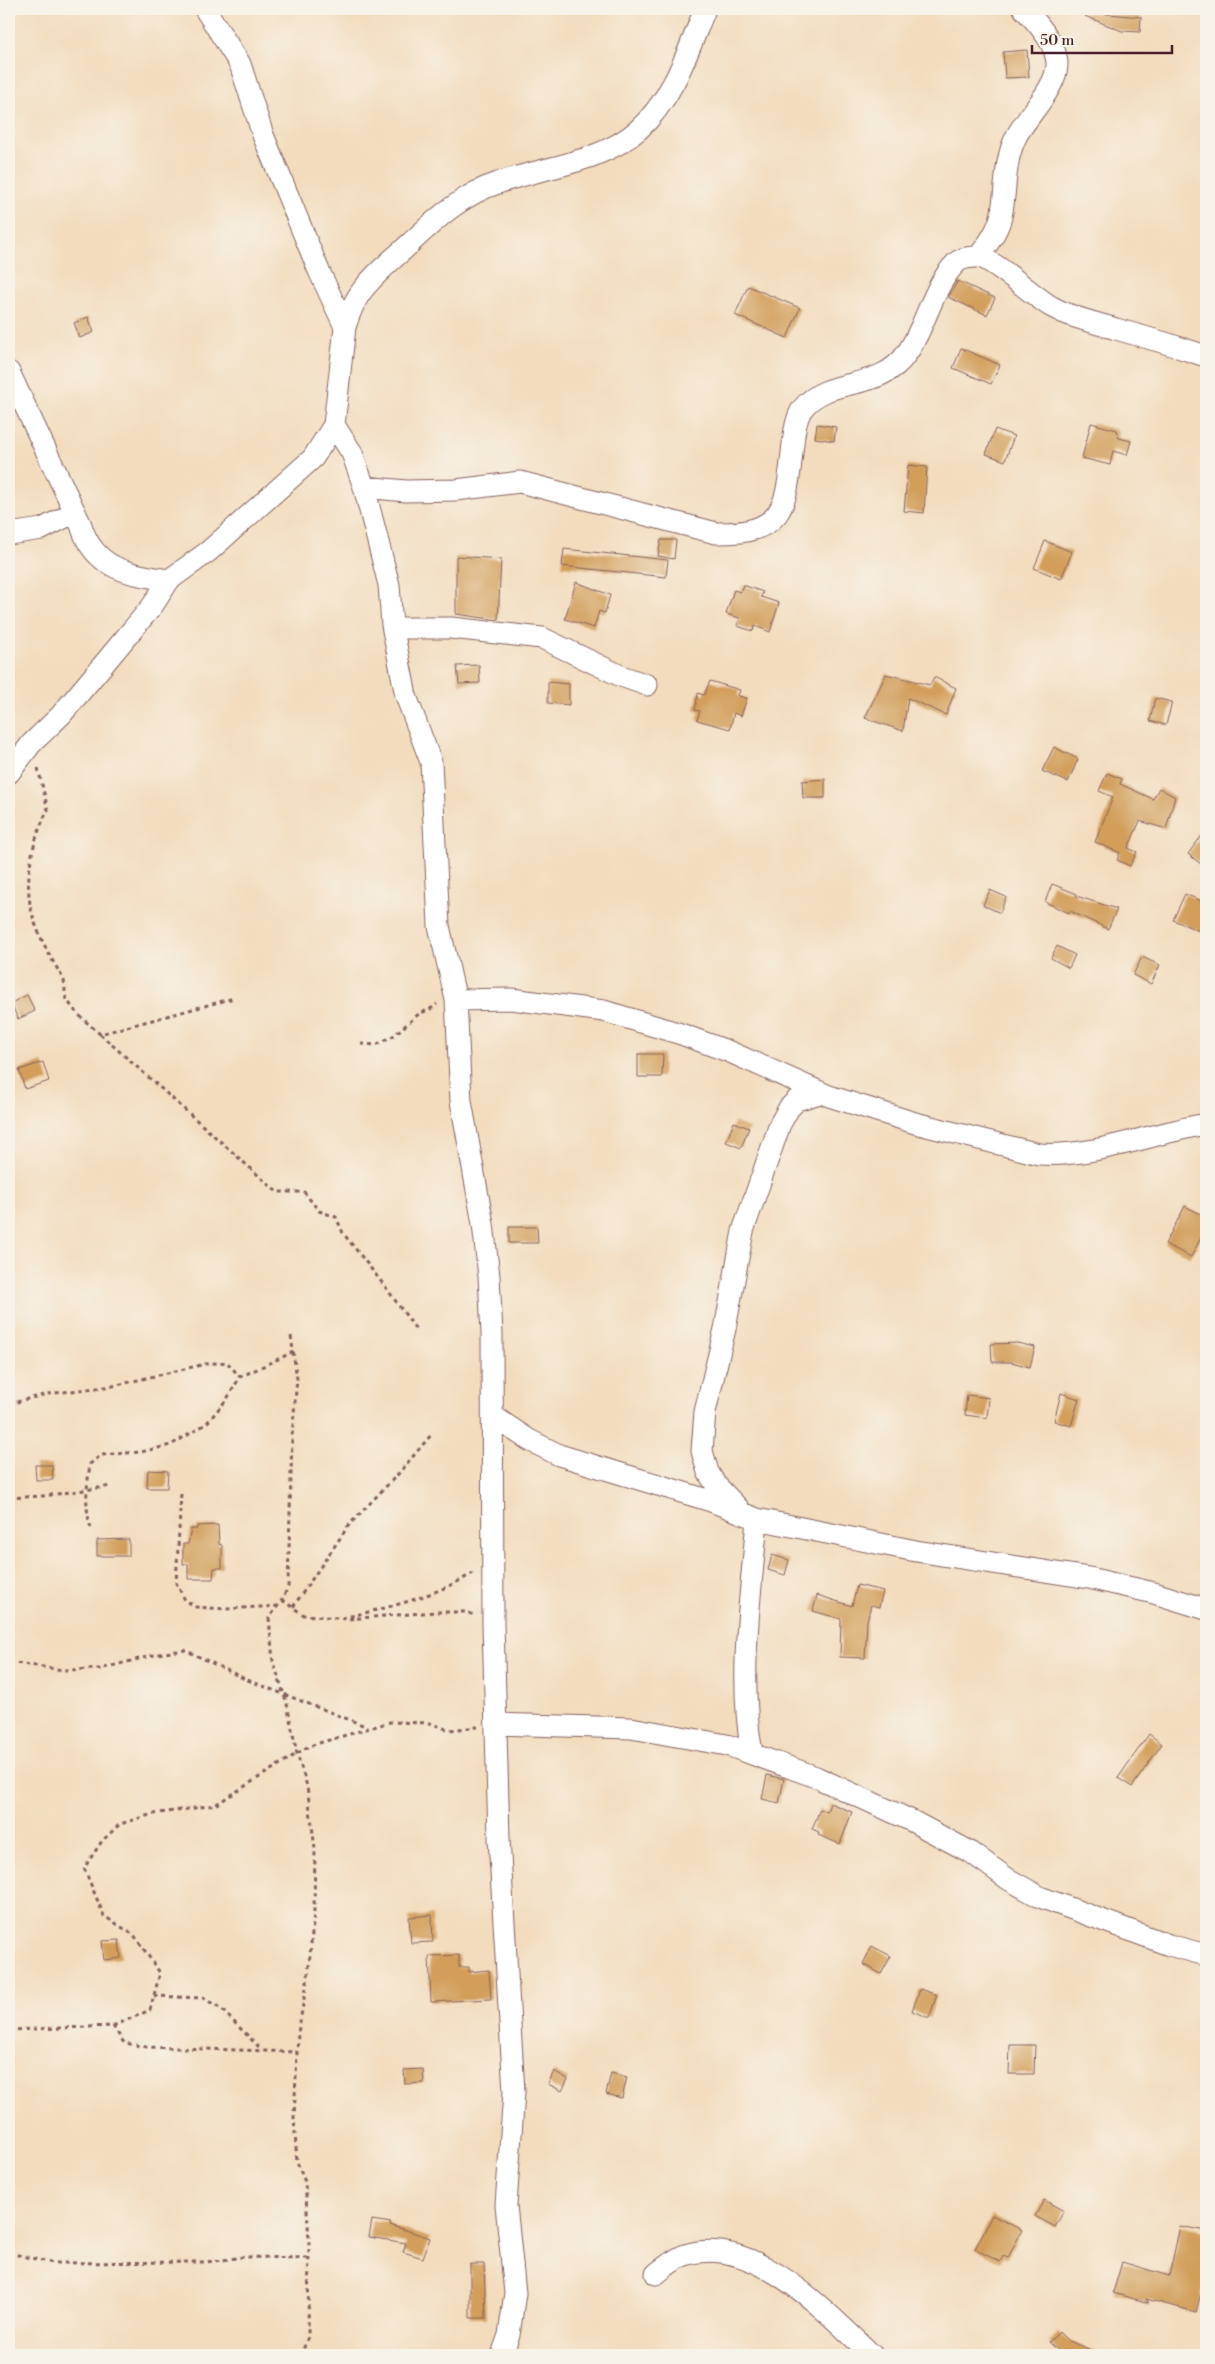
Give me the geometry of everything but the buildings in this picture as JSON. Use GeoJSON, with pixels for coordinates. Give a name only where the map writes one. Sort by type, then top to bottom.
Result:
{"type":"FeatureCollection","features":[{"type":"Feature","properties":{"kind":"street"},"geometry":{"type":"LineString","coordinates":[[205,9],[240,64],[263,135],[319,271],[345,327]]}},
{"type":"Feature","properties":{"kind":"street"},"geometry":{"type":"LineString","coordinates":[[313,458],[334,425],[345,327],[349,312],[359,294],[372,279],[453,206],[472,194],[497,183],[601,152],[624,141],[639,130],[667,95],[705,9]]}},
{"type":"Feature","properties":{"kind":"street"},"geometry":{"type":"LineString","coordinates":[[979,256],[990,241],[1001,217],[1004,179],[1017,136],[1044,97],[1057,71],[1056,54],[1050,42],[1024,9]]}},
{"type":"Feature","properties":{"kind":"street"},"geometry":{"type":"LineString","coordinates":[[364,487],[406,490],[456,490],[520,482],[716,533],[738,533],[758,529],[776,517],[785,501],[793,438],[802,409],[823,393],[876,378],[894,369],[907,353],[936,294],[956,262],[966,258],[979,256],[1003,271],[1050,306],[1074,318],[1206,356]]}},
{"type":"Feature","properties":{"kind":"street"},"geometry":{"type":"LineString","coordinates":[[9,372],[75,512],[86,542],[97,554],[115,567],[131,574],[168,580]]}},
{"type":"Feature","properties":{"kind":"street"},"geometry":{"type":"LineString","coordinates":[[334,425],[352,453],[364,487],[389,585],[393,628],[406,696],[431,762],[439,926],[456,1000],[461,1101],[484,1224],[489,1276],[493,1416],[493,1624],[499,1838],[514,2092],[506,2205],[515,2293],[509,2335],[502,2355]]}},
{"type":"Feature","properties":{"kind":"street"},"geometry":{"type":"LineString","coordinates":[[9,773],[29,746],[61,715],[153,605],[168,580],[209,551],[329,444],[338,443],[352,453]]}},
{"type":"Feature","properties":{"kind":"street"},"geometry":{"type":"LineString","coordinates":[[9,534],[42,529],[75,512]]}},
{"type":"Feature","properties":{"kind":"street"},"geometry":{"type":"LineString","coordinates":[[393,628],[452,628],[542,638],[621,676],[647,685]]}},
{"type":"Feature","properties":{"kind":"street"},"geometry":{"type":"LineString","coordinates":[[456,1000],[511,999],[604,1011],[689,1037],[730,1052],[820,1093],[915,1123],[1039,1154],[1053,1155],[1086,1151],[1206,1124]]}},
{"type":"Feature","properties":{"kind":"street"},"geometry":{"type":"LineString","coordinates":[[752,1753],[747,1723],[751,1516],[716,1485],[708,1472],[702,1451],[705,1412],[725,1329],[743,1231],[761,1176],[788,1108],[797,1100],[820,1093]]}},
{"type":"Feature","properties":{"kind":"street"},"geometry":{"type":"LineString","coordinates":[[493,1416],[529,1440],[559,1454],[751,1516],[916,1552],[1098,1580],[1206,1609]]}},
{"type":"Feature","properties":{"kind":"street"},"geometry":{"type":"LineString","coordinates":[[496,1724],[632,1728],[697,1738],[752,1753],[816,1777],[912,1821],[972,1853],[1008,1879],[1040,1897],[1169,1945],[1206,1955]]}},
{"type":"Feature","properties":{"kind":"street"},"geometry":{"type":"LineString","coordinates":[[656,2274],[683,2256],[716,2250],[754,2261],[818,2304],[872,2355]]}},
{"type":"Feature","properties":{"kind":"path"},"geometry":{"type":"LineString","coordinates":[[29,746],[37,766],[48,810],[41,823],[35,844],[28,892],[31,912],[54,964],[65,981],[66,997],[100,1034],[277,1192],[304,1192],[319,1211],[336,1217],[343,1233],[387,1288],[417,1331]]}},
{"type":"Feature","properties":{"kind":"path"},"geometry":{"type":"LineString","coordinates":[[100,1034],[234,998]]}},
{"type":"Feature","properties":{"kind":"path"},"geometry":{"type":"LineString","coordinates":[[361,1044],[376,1045],[440,1001],[456,1000]]}},
{"type":"Feature","properties":{"kind":"path"},"geometry":{"type":"LineString","coordinates":[[291,1336],[297,1379],[292,1436],[288,1587],[282,1600],[269,1618],[273,1661],[284,1694],[306,1786],[315,1849],[314,1921],[308,1976],[298,2033],[294,2118],[297,2162],[304,2182],[308,2258],[308,2337],[301,2355]]}},
{"type":"Feature","properties":{"kind":"path"},"geometry":{"type":"LineString","coordinates":[[91,1528],[86,1513],[86,1489],[90,1464],[101,1455],[140,1452],[171,1445],[206,1424],[227,1400],[240,1377],[293,1352]]}},
{"type":"Feature","properties":{"kind":"path"},"geometry":{"type":"LineString","coordinates":[[9,1404],[47,1394],[113,1386],[205,1364],[227,1362],[240,1377]]}},
{"type":"Feature","properties":{"kind":"path"},"geometry":{"type":"LineString","coordinates":[[293,1607],[349,1525],[399,1473],[431,1435]]}},
{"type":"Feature","properties":{"kind":"path"},"geometry":{"type":"LineString","coordinates":[[9,1498],[42,1496],[112,1486]]}},
{"type":"Feature","properties":{"kind":"path"},"geometry":{"type":"LineString","coordinates":[[181,1494],[176,1583],[185,1600],[196,1607],[225,1609],[278,1606]]}},
{"type":"Feature","properties":{"kind":"path"},"geometry":{"type":"LineString","coordinates":[[339,1618],[391,1607],[458,1582],[493,1562]]}},
{"type":"Feature","properties":{"kind":"path"},"geometry":{"type":"LineString","coordinates":[[282,1600],[304,1615],[339,1618],[466,1612],[493,1624]]}},
{"type":"Feature","properties":{"kind":"path"},"geometry":{"type":"LineString","coordinates":[[9,1662],[63,1670],[100,1669],[158,1654],[185,1650],[245,1679],[368,1728]]}},
{"type":"Feature","properties":{"kind":"path"},"geometry":{"type":"LineString","coordinates":[[9,2030],[113,2026],[150,2010],[160,1973],[134,1935],[104,1916],[84,1868],[102,1841],[120,1824],[153,1814],[215,1804],[309,1746],[390,1722],[430,1723],[449,1730],[496,1724]]}},
{"type":"Feature","properties":{"kind":"path"},"geometry":{"type":"LineString","coordinates":[[154,1996],[203,1998],[220,2008],[262,2050]]}},
{"type":"Feature","properties":{"kind":"path"},"geometry":{"type":"LineString","coordinates":[[113,2026],[124,2043],[147,2047],[297,2052]]}},
{"type":"Feature","properties":{"kind":"path"},"geometry":{"type":"LineString","coordinates":[[9,2253],[52,2263],[206,2262],[244,2257],[308,2258]]}}]}
